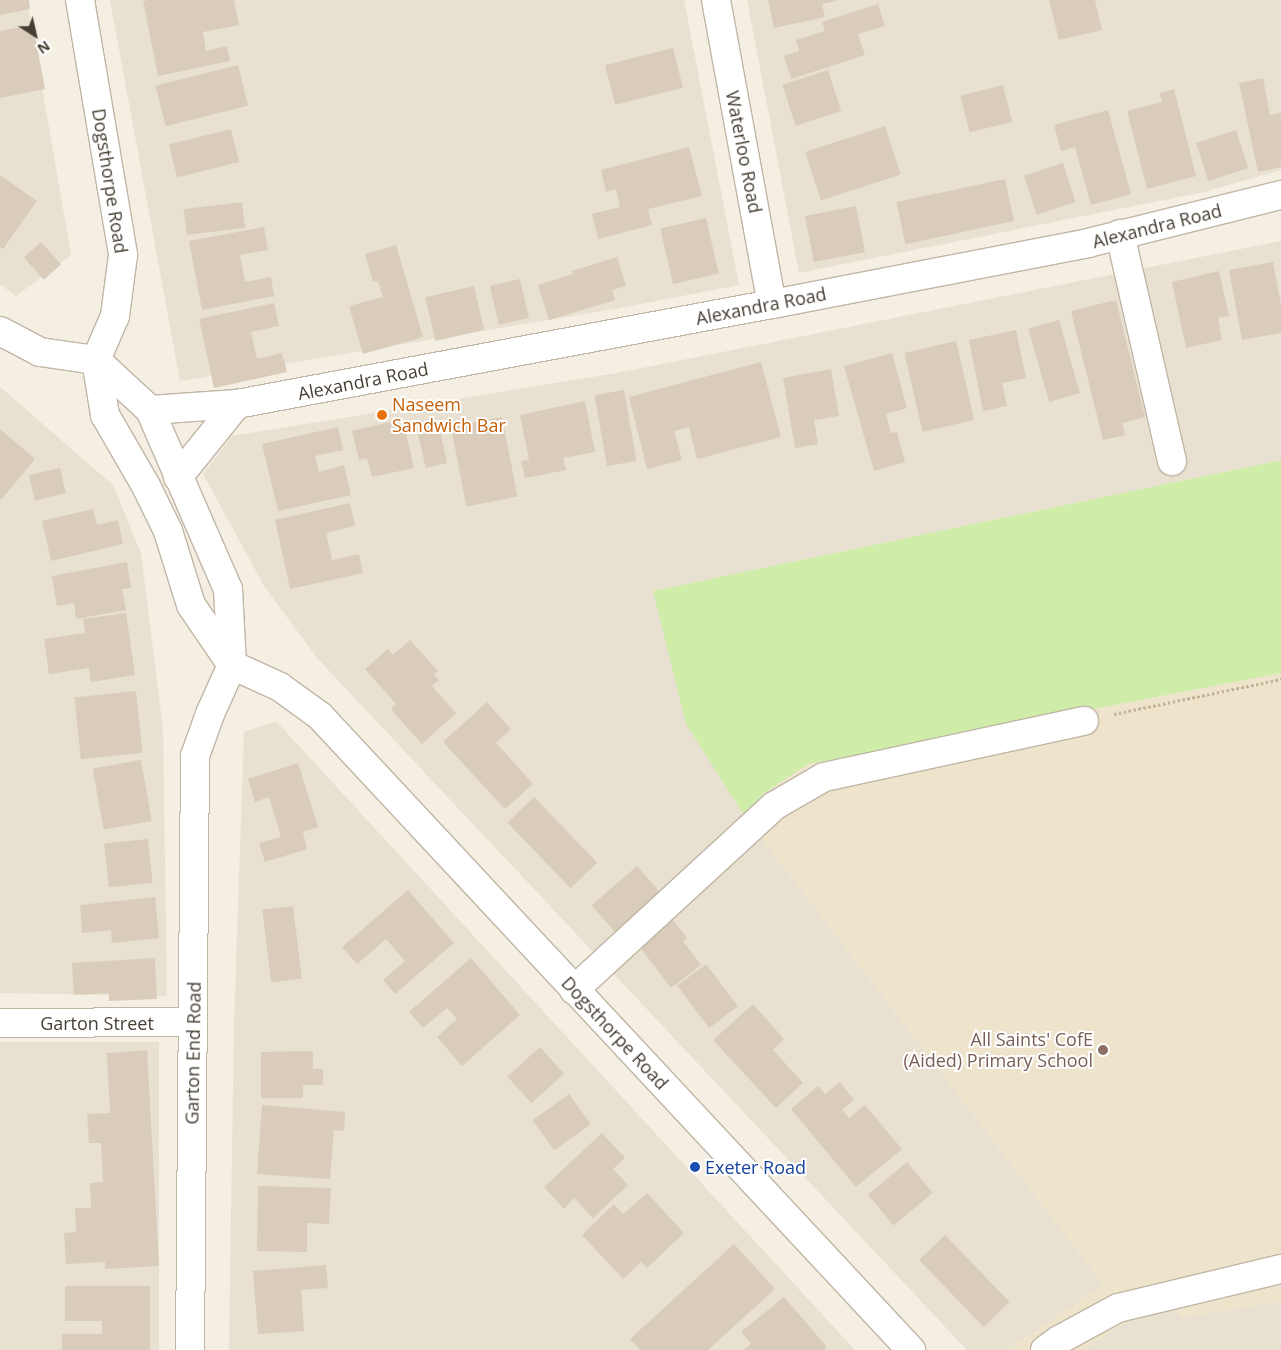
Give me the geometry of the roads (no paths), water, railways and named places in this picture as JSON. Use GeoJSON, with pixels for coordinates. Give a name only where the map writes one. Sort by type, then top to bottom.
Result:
{"type":"FeatureCollection","features":[{"type":"Feature","properties":{"kind":"street","name":"Dogsthorpe Road"},"geometry":{"type":"LineString","coordinates":[[80,0],[123,255],[115,316],[96,360]]}},
{"type":"Feature","properties":{"kind":"street","name":"Waterloo Road"},"geometry":{"type":"LineString","coordinates":[[716,0],[772,304]]}},
{"type":"Feature","properties":{"kind":"street","name":"Alexandra Road"},"geometry":{"type":"LineString","coordinates":[[150,410],[238,404],[772,304],[1120,234],[1281,195]]}},
{"type":"Feature","properties":{"kind":"street"},"geometry":{"type":"LineString","coordinates":[[1120,234],[1172,461]]}},
{"type":"Feature","properties":{"kind":"street"},"geometry":{"type":"LineString","coordinates":[[0,331],[40,352],[96,360],[150,410],[228,589],[232,665]]}},
{"type":"Feature","properties":{"kind":"street"},"geometry":{"type":"LineString","coordinates":[[96,360],[105,415],[146,486],[168,531],[191,604],[232,665]]}},
{"type":"Feature","properties":{"kind":"street"},"geometry":{"type":"LineString","coordinates":[[178,478],[238,404]]}},
{"type":"Feature","properties":{"kind":"street","name":"Dogsthorpe Road"},"geometry":{"type":"LineString","coordinates":[[232,665],[280,687],[320,716],[911,1350]]}},
{"type":"Feature","properties":{"kind":"street","name":"Garton End Road"},"geometry":{"type":"LineString","coordinates":[[190,1350],[195,756],[210,714],[232,665]]}},
{"type":"Feature","properties":{"kind":"street"},"geometry":{"type":"LineString","coordinates":[[574,990],[774,806],[824,777],[1084,721]]}},
{"type":"Feature","properties":{"kind":"street","name":"Garton Street"},"geometry":{"type":"LineString","coordinates":[[0,1023],[194,1022]]}},
{"type":"Feature","properties":{"kind":"street"},"geometry":{"type":"LineString","coordinates":[[1045,1350],[1058,1340],[1118,1308],[1281,1269]]}},
{"type":"Feature","properties":{"kind":"place","name":"Naseem Sandwich Bar"},"geometry":{"type":"Point","coordinates":[382,415]}},
{"type":"Feature","properties":{"kind":"place","name":"All Saints' CofE (Aided) Primary School"},"geometry":{"type":"Point","coordinates":[1103,1050]}},
{"type":"Feature","properties":{"kind":"place","name":"Exeter Road"},"geometry":{"type":"Point","coordinates":[695,1167]}}]}
